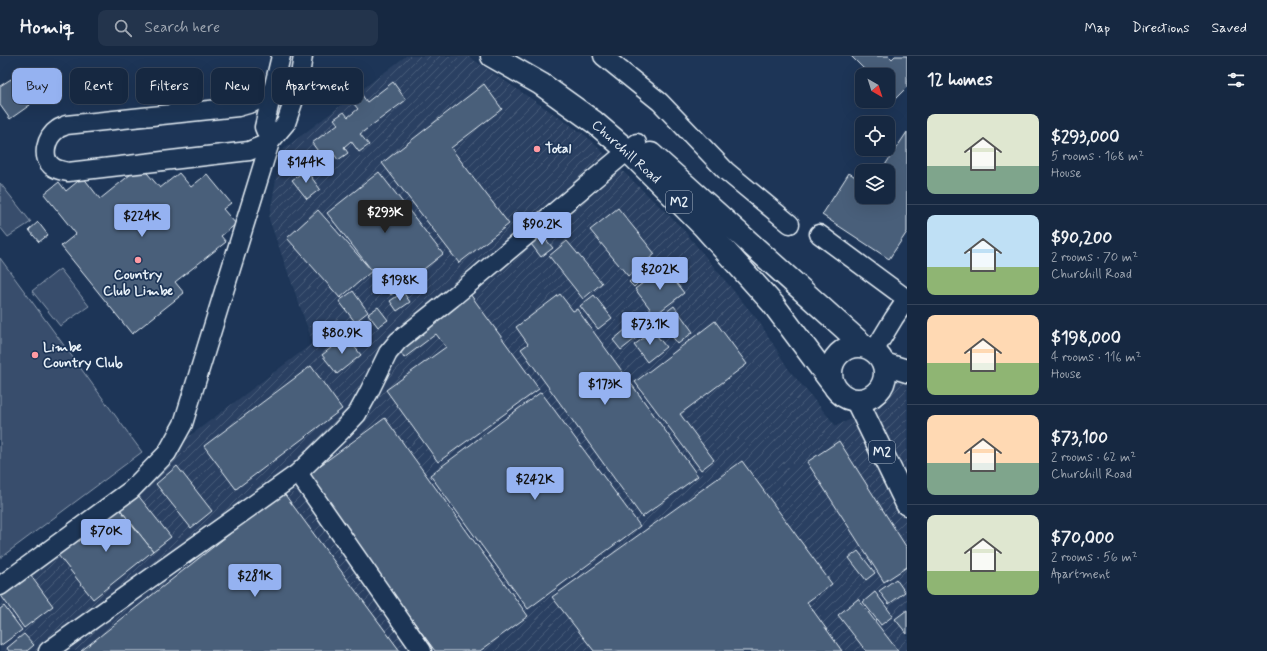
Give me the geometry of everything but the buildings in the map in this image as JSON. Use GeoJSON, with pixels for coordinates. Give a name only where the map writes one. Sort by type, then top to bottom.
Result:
{"type":"FeatureCollection","features":[{"type":"Feature","properties":{"kind":"highway","name":"Churchill Road"},"geometry":{"type":"LineString","coordinates":[[492,56],[541,84],[594,122],[633,147],[874,354]]}},
{"type":"Feature","properties":{"kind":"highway","name":"Churchill Road"},"geometry":{"type":"LineString","coordinates":[[521,56],[550,73],[602,113],[773,304],[838,392],[847,398],[857,401]]}},
{"type":"Feature","properties":{"kind":"highway"},"geometry":{"type":"LineString","coordinates":[[832,383],[830,373],[832,364],[837,355],[845,349],[854,346],[874,354],[885,372],[884,383],[877,392],[868,399],[857,401]]}},
{"type":"Feature","properties":{"kind":"highway","name":"M2"},"geometry":{"type":"LineString","coordinates":[[874,354],[907,372]]}},
{"type":"Feature","properties":{"kind":"highway","name":"M2"},"geometry":{"type":"LineString","coordinates":[[857,401],[907,504]]}},
{"type":"Feature","properties":{"kind":"street"},"geometry":{"type":"LineString","coordinates":[[278,68],[281,56]]}},
{"type":"Feature","properties":{"kind":"street"},"geometry":{"type":"LineString","coordinates":[[301,68],[303,56]]}},
{"type":"Feature","properties":{"kind":"street"},"geometry":{"type":"LineString","coordinates":[[603,56],[660,102],[726,171],[790,224]]}},
{"type":"Feature","properties":{"kind":"street"},"geometry":{"type":"LineString","coordinates":[[270,142],[249,152],[68,172],[54,168],[48,162],[46,155],[46,146],[49,137],[58,129],[66,125],[238,107],[252,103],[272,88]]}},
{"type":"Feature","properties":{"kind":"street"},"geometry":{"type":"LineString","coordinates":[[270,142],[264,127],[272,95]]}},
{"type":"Feature","properties":{"kind":"street"},"geometry":{"type":"LineString","coordinates":[[0,586],[131,490],[167,453],[183,424],[270,142],[286,123],[293,104]]}},
{"type":"Feature","properties":{"kind":"street"},"geometry":{"type":"LineString","coordinates":[[48,651],[298,472],[357,414],[388,353],[398,341],[633,147]]}},
{"type":"Feature","properties":{"kind":"street"},"geometry":{"type":"LineString","coordinates":[[819,234],[907,299],[894,318],[874,354]]}},
{"type":"Feature","properties":{"kind":"street"},"geometry":{"type":"LineString","coordinates":[[298,472],[422,651]]}},
{"type":"Feature","properties":{"kind":"shaded area"},"geometry":{"type":"Polygon","coordinates":[[[406,56],[468,56],[585,135],[681,227],[760,323],[789,370],[836,426],[886,403],[907,360],[907,651],[0,651],[0,579],[313,343],[269,219],[281,151],[343,104],[363,104],[363,89],[406,56]]]}},
{"type":"Feature","properties":{"kind":"shaded area"},"geometry":{"type":"Polygon","coordinates":[[[0,183],[31,222],[8,237],[0,227],[0,183]]]}},
{"type":"Feature","properties":{"kind":"shaded area","name":"Limbe Country Club"},"geometry":{"type":"Polygon","coordinates":[[[0,258],[142,452],[0,558],[0,258]]]}},
{"type":"Feature","properties":{"kind":"shaded area"},"geometry":{"type":"Polygon","coordinates":[[[60,269],[89,306],[60,326],[32,291],[60,269]]]}},
{"type":"Feature","properties":{"kind":"place","name":"Total"},"geometry":{"type":"Point","coordinates":[537,149]}},
{"type":"Feature","properties":{"kind":"place","name":"Country Club Limbe"},"geometry":{"type":"Point","coordinates":[138,260]}},
{"type":"Feature","properties":{"kind":"place","name":"Limbe Country Club"},"geometry":{"type":"Point","coordinates":[35,355]}}]}
